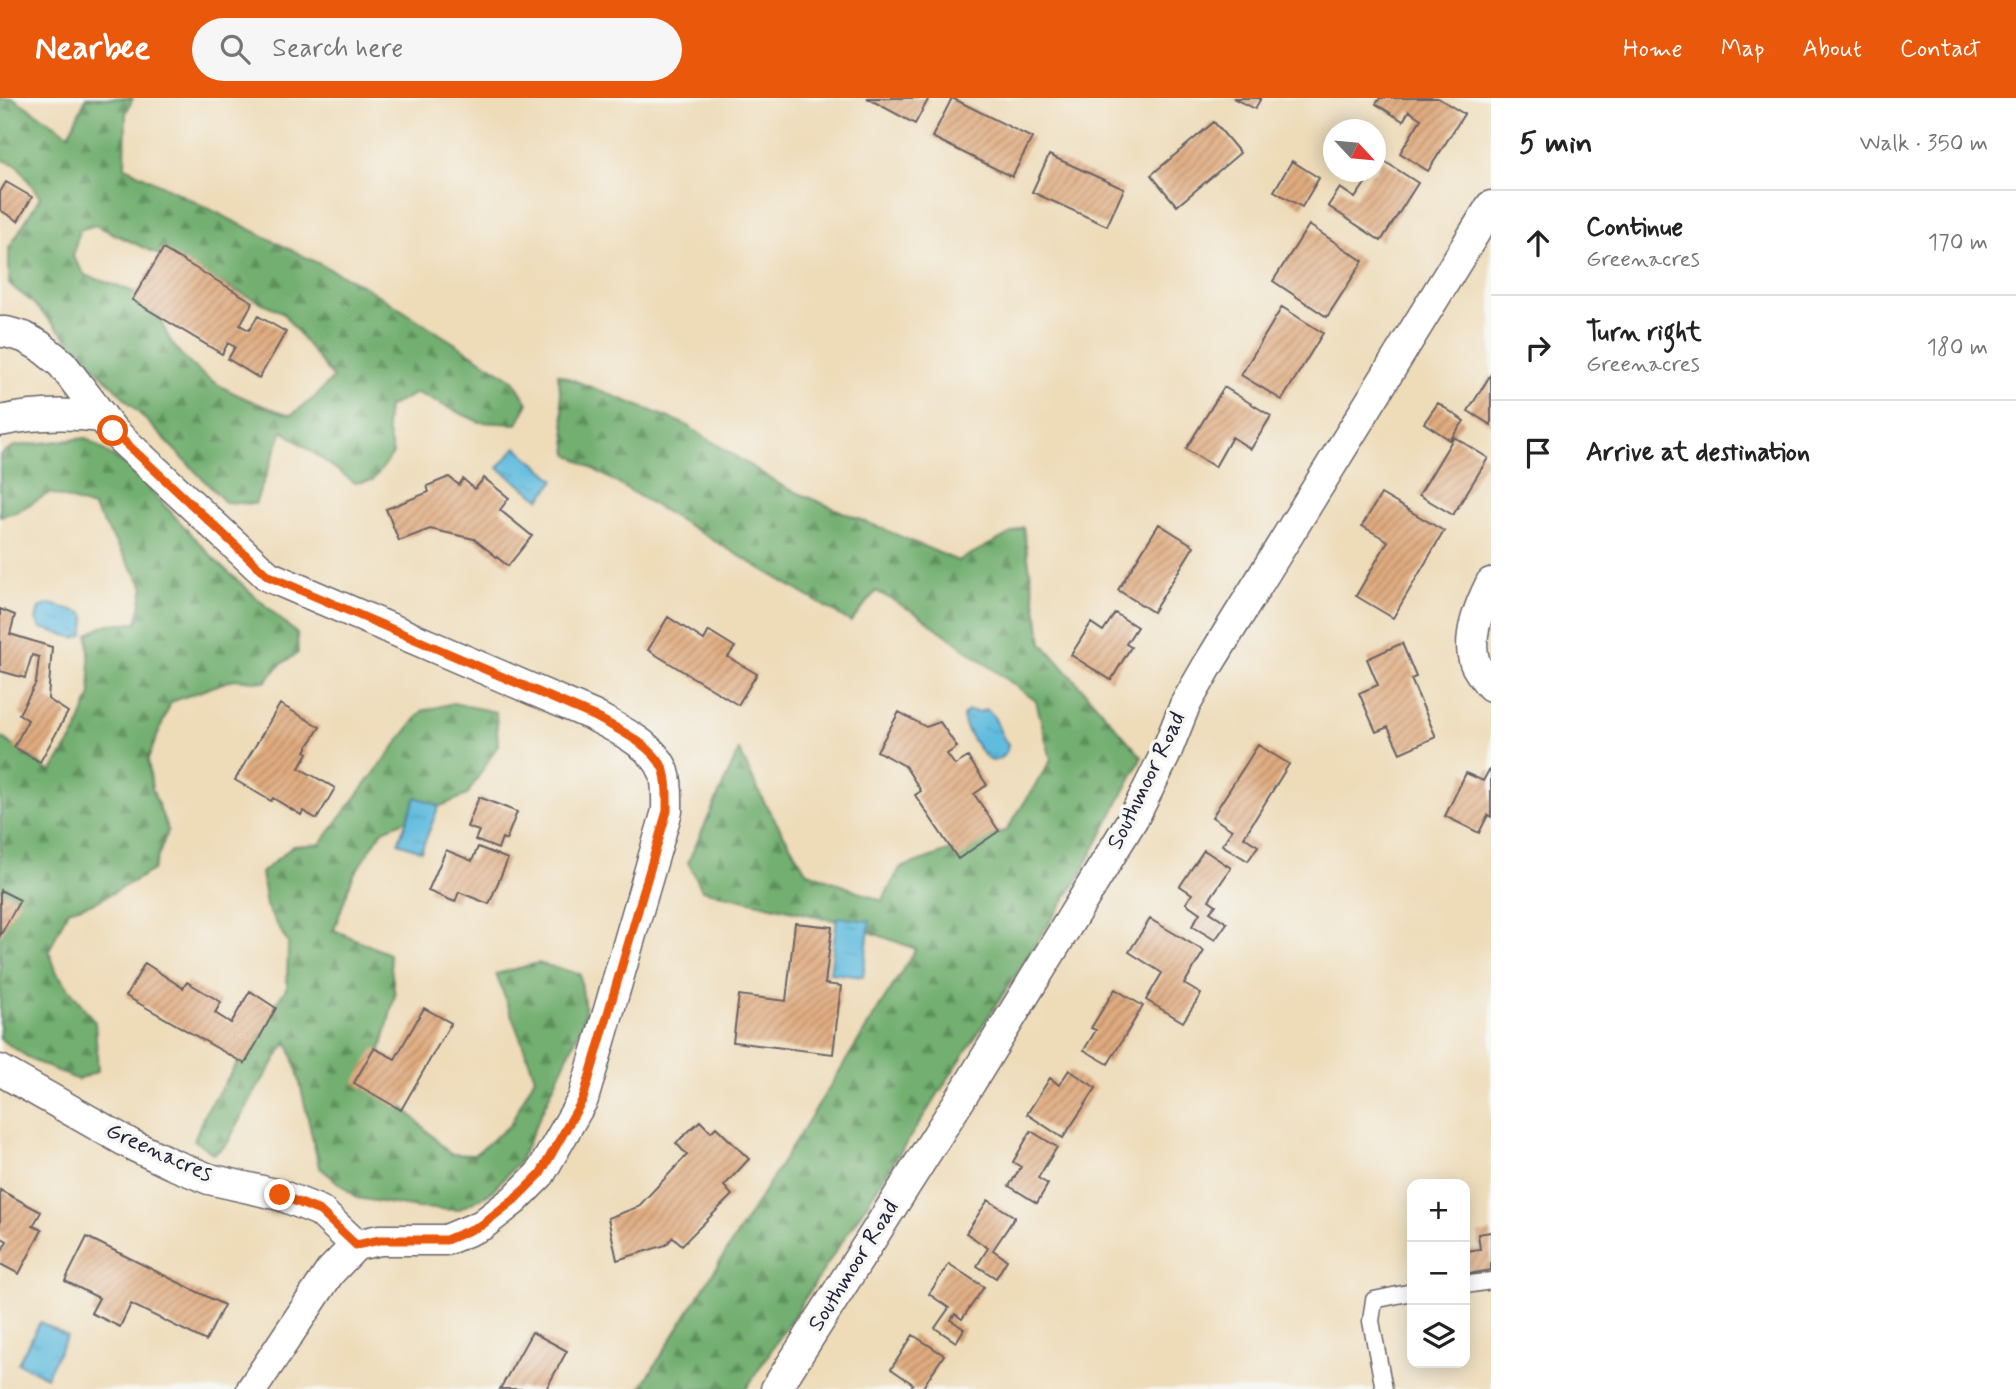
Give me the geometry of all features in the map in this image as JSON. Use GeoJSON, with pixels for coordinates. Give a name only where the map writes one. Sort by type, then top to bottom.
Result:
{"type":"FeatureCollection","features":[{"type":"Feature","properties":{"kind":"street","name":"Southmoor Road"},"geometry":{"type":"LineString","coordinates":[[776,1389],[966,1090],[1135,816],[1165,755],[1185,705],[1202,675],[1491,206]]}},
{"type":"Feature","properties":{"kind":"street"},"geometry":{"type":"LineString","coordinates":[[0,332],[24,337],[62,364],[113,431],[268,576],[594,716],[629,734],[663,768],[667,787],[667,811],[583,1099],[540,1174],[514,1200],[482,1225],[446,1240],[380,1240],[356,1245],[330,1272],[252,1389]]}},
{"type":"Feature","properties":{"kind":"street"},"geometry":{"type":"LineString","coordinates":[[0,421],[23,416],[65,413],[102,418]]}},
{"type":"Feature","properties":{"kind":"street"},"geometry":{"type":"LineString","coordinates":[[1491,583],[1482,601],[1472,639],[1475,663],[1491,686]]}},
{"type":"Feature","properties":{"kind":"street","name":"Greenacres"},"geometry":{"type":"LineString","coordinates":[[0,1070],[172,1164],[209,1179],[280,1195],[320,1211],[356,1245]]}},
{"type":"Feature","properties":{"kind":"lane"},"geometry":{"type":"LineString","coordinates":[[1470,1284],[1491,1281]]}},
{"type":"Feature","properties":{"kind":"lane"},"geometry":{"type":"LineString","coordinates":[[1384,1389],[1371,1321],[1374,1300],[1407,1293]]}},
{"type":"Feature","properties":{"kind":"green space"},"geometry":{"type":"Polygon","coordinates":[[[0,98],[13,98],[69,134],[86,98],[133,98],[126,113],[125,167],[362,285],[513,380],[528,403],[517,424],[479,422],[417,393],[388,407],[386,425],[393,454],[373,480],[355,483],[283,431],[255,504],[225,502],[32,302],[9,284],[9,248],[40,197],[17,165],[0,159],[0,98]],[[95,225],[79,230],[73,257],[85,275],[152,298],[171,342],[199,371],[227,390],[291,415],[314,398],[333,378],[282,312],[95,225]]]}},
{"type":"Feature","properties":{"kind":"green space"},"geometry":{"type":"Polygon","coordinates":[[[558,374],[684,424],[784,487],[958,561],[1023,527],[1042,643],[1142,757],[1080,876],[746,1389],[640,1389],[916,949],[846,923],[702,890],[688,862],[739,750],[764,802],[806,871],[882,901],[900,868],[1007,830],[1051,760],[1036,701],[919,615],[876,591],[851,622],[568,454],[558,374]]]}},
{"type":"Feature","properties":{"kind":"green space"},"geometry":{"type":"Polygon","coordinates":[[[86,438],[130,468],[215,560],[297,634],[298,653],[280,665],[265,682],[234,679],[171,702],[148,759],[152,789],[168,830],[153,870],[96,902],[68,910],[49,951],[57,973],[95,1022],[98,1071],[78,1080],[34,1061],[0,1039],[0,736],[51,772],[76,733],[91,694],[88,634],[108,624],[137,623],[144,587],[93,507],[50,493],[16,512],[0,516],[0,455],[15,446],[86,438]]]}},
{"type":"Feature","properties":{"kind":"green space"},"geometry":{"type":"Polygon","coordinates":[[[453,703],[496,712],[498,745],[467,795],[383,830],[353,876],[334,930],[389,954],[395,995],[374,1078],[450,1154],[474,1155],[510,1125],[535,1077],[496,974],[538,963],[580,974],[586,1016],[519,1162],[489,1194],[458,1210],[417,1208],[357,1198],[319,1167],[296,1066],[287,1041],[227,1144],[214,1154],[194,1140],[205,1113],[287,987],[288,943],[266,906],[261,873],[293,846],[320,844],[422,711],[453,703]]]}},
{"type":"Feature","properties":{"kind":"water"},"geometry":{"type":"Polygon","coordinates":[[[516,447],[555,480],[540,499],[498,468],[516,447]]]}},
{"type":"Feature","properties":{"kind":"water"},"geometry":{"type":"Polygon","coordinates":[[[50,604],[83,613],[86,618],[83,635],[75,638],[41,628],[36,620],[39,608],[50,604]]]}},
{"type":"Feature","properties":{"kind":"water"},"geometry":{"type":"Polygon","coordinates":[[[986,709],[994,717],[1008,744],[1003,756],[992,761],[974,741],[963,716],[968,711],[980,712],[986,709]]]}},
{"type":"Feature","properties":{"kind":"water"},"geometry":{"type":"Polygon","coordinates":[[[416,797],[439,806],[421,851],[398,843],[416,797]]]}},
{"type":"Feature","properties":{"kind":"water"},"geometry":{"type":"Polygon","coordinates":[[[837,917],[870,921],[863,977],[830,973],[837,917]]]}},
{"type":"Feature","properties":{"kind":"water"},"geometry":{"type":"Polygon","coordinates":[[[40,1322],[67,1336],[46,1377],[18,1363],[40,1322]]]}},
{"type":"Feature","properties":{"kind":"building"},"geometry":{"type":"Polygon","coordinates":[[[867,98],[929,98],[915,124],[867,98]]]}},
{"type":"Feature","properties":{"kind":"building"},"geometry":{"type":"Polygon","coordinates":[[[952,98],[1032,138],[1012,177],[932,137],[952,98]]]}},
{"type":"Feature","properties":{"kind":"building"},"geometry":{"type":"Polygon","coordinates":[[[1233,98],[1261,98],[1255,109],[1233,98]]]}},
{"type":"Feature","properties":{"kind":"building"},"geometry":{"type":"Polygon","coordinates":[[[1380,98],[1438,98],[1464,114],[1428,171],[1400,153],[1421,119],[1409,111],[1403,121],[1376,104],[1380,98]]]}},
{"type":"Feature","properties":{"kind":"building"},"geometry":{"type":"Polygon","coordinates":[[[1214,122],[1240,153],[1177,206],[1151,175],[1214,122]]]}},
{"type":"Feature","properties":{"kind":"building"},"geometry":{"type":"Polygon","coordinates":[[[1049,155],[1124,189],[1107,226],[1032,192],[1049,155]]]}},
{"type":"Feature","properties":{"kind":"building"},"geometry":{"type":"Polygon","coordinates":[[[1292,161],[1319,178],[1302,207],[1274,191],[1292,161]]]}},
{"type":"Feature","properties":{"kind":"building"},"geometry":{"type":"Polygon","coordinates":[[[1386,162],[1418,183],[1381,241],[1328,206],[1340,188],[1355,198],[1366,182],[1386,182],[1386,162]]]}},
{"type":"Feature","properties":{"kind":"building"},"geometry":{"type":"Polygon","coordinates":[[[6,182],[32,197],[18,221],[0,210],[0,192],[6,182]]]}},
{"type":"Feature","properties":{"kind":"building"},"geometry":{"type":"Polygon","coordinates":[[[1309,225],[1363,261],[1327,317],[1273,281],[1309,225]]]}},
{"type":"Feature","properties":{"kind":"building"},"geometry":{"type":"Polygon","coordinates":[[[163,249],[253,302],[240,325],[249,330],[258,316],[286,332],[259,378],[228,359],[235,347],[228,343],[222,354],[132,300],[163,249]]]}},
{"type":"Feature","properties":{"kind":"building"},"geometry":{"type":"Polygon","coordinates":[[[1282,307],[1323,333],[1282,400],[1241,375],[1282,307]]]}},
{"type":"Feature","properties":{"kind":"building"},"geometry":{"type":"Polygon","coordinates":[[[1491,374],[1491,425],[1468,411],[1491,374]]]}},
{"type":"Feature","properties":{"kind":"building"},"geometry":{"type":"Polygon","coordinates":[[[1224,387],[1271,416],[1251,449],[1232,437],[1215,467],[1186,449],[1224,387]]]}},
{"type":"Feature","properties":{"kind":"building"},"geometry":{"type":"Polygon","coordinates":[[[1438,403],[1464,421],[1450,440],[1424,423],[1438,403]]]}},
{"type":"Feature","properties":{"kind":"building"},"geometry":{"type":"Polygon","coordinates":[[[1454,437],[1488,458],[1453,515],[1419,495],[1454,437]]]}},
{"type":"Feature","properties":{"kind":"building"},"geometry":{"type":"Polygon","coordinates":[[[449,477],[459,485],[463,479],[475,489],[484,478],[509,498],[500,510],[532,536],[508,566],[474,539],[430,529],[399,541],[386,509],[429,492],[427,486],[449,477]]]}},
{"type":"Feature","properties":{"kind":"building"},"geometry":{"type":"Polygon","coordinates":[[[1381,494],[1444,531],[1393,618],[1356,596],[1388,541],[1362,526],[1381,494]]]}},
{"type":"Feature","properties":{"kind":"building"},"geometry":{"type":"Polygon","coordinates":[[[1159,524],[1194,546],[1153,612],[1118,590],[1159,524]]]}},
{"type":"Feature","properties":{"kind":"building"},"geometry":{"type":"Polygon","coordinates":[[[0,609],[15,615],[10,634],[52,647],[48,699],[68,712],[40,762],[14,747],[28,720],[19,714],[36,683],[39,657],[32,655],[25,678],[0,671],[0,609]]]}},
{"type":"Feature","properties":{"kind":"building"},"geometry":{"type":"Polygon","coordinates":[[[1115,613],[1137,627],[1126,644],[1131,647],[1111,680],[1071,655],[1091,623],[1103,631],[1115,613]]]}},
{"type":"Feature","properties":{"kind":"building"},"geometry":{"type":"Polygon","coordinates":[[[668,617],[704,640],[709,631],[735,647],[728,657],[757,674],[738,705],[648,650],[668,617]]]}},
{"type":"Feature","properties":{"kind":"building"},"geometry":{"type":"Polygon","coordinates":[[[1402,643],[1416,677],[1411,679],[1436,737],[1400,753],[1388,727],[1376,732],[1359,693],[1378,685],[1367,659],[1402,643]]]}},
{"type":"Feature","properties":{"kind":"building"},"geometry":{"type":"Polygon","coordinates":[[[280,704],[320,727],[305,751],[308,753],[299,768],[335,788],[317,819],[303,811],[301,815],[273,798],[271,801],[235,780],[280,704]]]}},
{"type":"Feature","properties":{"kind":"building"},"geometry":{"type":"Polygon","coordinates":[[[899,712],[926,727],[940,722],[957,747],[947,754],[955,765],[968,757],[987,785],[974,794],[999,831],[958,859],[915,795],[921,791],[905,766],[877,751],[899,712]]]}},
{"type":"Feature","properties":{"kind":"building"},"geometry":{"type":"Polygon","coordinates":[[[1258,745],[1289,764],[1244,837],[1258,846],[1248,861],[1222,845],[1232,830],[1212,817],[1258,745]]]}},
{"type":"Feature","properties":{"kind":"building"},"geometry":{"type":"Polygon","coordinates":[[[1489,770],[1491,817],[1488,815],[1479,833],[1445,816],[1466,773],[1483,781],[1489,770]]]}},
{"type":"Feature","properties":{"kind":"building"},"geometry":{"type":"Polygon","coordinates":[[[479,797],[517,812],[506,840],[502,838],[498,849],[475,840],[479,831],[467,827],[479,797]]]}},
{"type":"Feature","properties":{"kind":"building"},"geometry":{"type":"Polygon","coordinates":[[[478,847],[508,859],[489,904],[459,892],[455,902],[428,891],[446,850],[472,861],[478,847]]]}},
{"type":"Feature","properties":{"kind":"building"},"geometry":{"type":"Polygon","coordinates":[[[1204,850],[1231,868],[1209,900],[1216,905],[1210,912],[1227,923],[1215,940],[1192,926],[1200,913],[1186,903],[1192,894],[1180,886],[1204,850]]]}},
{"type":"Feature","properties":{"kind":"building"},"geometry":{"type":"Polygon","coordinates":[[[0,890],[20,900],[0,936],[0,890]]]}},
{"type":"Feature","properties":{"kind":"building"},"geometry":{"type":"Polygon","coordinates":[[[1150,919],[1204,951],[1184,984],[1201,994],[1183,1022],[1146,1000],[1162,973],[1129,952],[1150,919]]]}},
{"type":"Feature","properties":{"kind":"building"},"geometry":{"type":"Polygon","coordinates":[[[795,923],[832,927],[825,984],[841,986],[833,1054],[733,1042],[739,995],[786,1001],[795,923]]]}},
{"type":"Feature","properties":{"kind":"building"},"geometry":{"type":"Polygon","coordinates":[[[145,963],[183,988],[187,982],[221,1002],[215,1013],[231,1023],[250,991],[276,1008],[245,1064],[126,996],[145,963]]]}},
{"type":"Feature","properties":{"kind":"building"},"geometry":{"type":"Polygon","coordinates":[[[1115,989],[1143,1006],[1108,1064],[1084,1050],[1096,1030],[1091,1028],[1115,989]]]}},
{"type":"Feature","properties":{"kind":"building"},"geometry":{"type":"Polygon","coordinates":[[[424,1008],[451,1023],[401,1110],[354,1083],[374,1048],[395,1059],[424,1008]]]}},
{"type":"Feature","properties":{"kind":"building"},"geometry":{"type":"Polygon","coordinates":[[[1069,1070],[1096,1088],[1063,1138],[1027,1114],[1050,1078],[1059,1085],[1069,1070]]]}},
{"type":"Feature","properties":{"kind":"building"},"geometry":{"type":"Polygon","coordinates":[[[700,1121],[711,1132],[716,1127],[749,1159],[724,1186],[732,1195],[682,1245],[673,1237],[666,1245],[617,1260],[608,1218],[638,1207],[687,1155],[676,1143],[700,1121]]]}},
{"type":"Feature","properties":{"kind":"building"},"geometry":{"type":"Polygon","coordinates":[[[1031,1131],[1057,1147],[1038,1178],[1048,1184],[1037,1203],[1009,1186],[1021,1167],[1013,1162],[1031,1131]]]}},
{"type":"Feature","properties":{"kind":"building"},"geometry":{"type":"Polygon","coordinates":[[[0,1190],[41,1212],[33,1226],[42,1230],[19,1274],[0,1264],[0,1254],[7,1241],[0,1237],[0,1190]]]}},
{"type":"Feature","properties":{"kind":"building"},"geometry":{"type":"Polygon","coordinates":[[[988,1200],[1015,1217],[993,1250],[1007,1260],[996,1278],[977,1266],[988,1248],[966,1233],[988,1200]]]}},
{"type":"Feature","properties":{"kind":"building"},"geometry":{"type":"Polygon","coordinates":[[[1491,1232],[1491,1270],[1470,1274],[1470,1250],[1480,1249],[1478,1234],[1491,1232]]]}},
{"type":"Feature","properties":{"kind":"building"},"geometry":{"type":"Polygon","coordinates":[[[87,1237],[224,1305],[206,1341],[131,1304],[120,1327],[91,1313],[99,1298],[65,1281],[87,1237]]]}},
{"type":"Feature","properties":{"kind":"building"},"geometry":{"type":"Polygon","coordinates":[[[949,1264],[984,1287],[962,1319],[955,1314],[951,1320],[964,1329],[956,1342],[935,1328],[949,1308],[929,1294],[949,1264]]]}},
{"type":"Feature","properties":{"kind":"building"},"geometry":{"type":"Polygon","coordinates":[[[532,1332],[567,1351],[546,1389],[500,1389],[532,1332]]]}},
{"type":"Feature","properties":{"kind":"building"},"geometry":{"type":"Polygon","coordinates":[[[913,1335],[944,1355],[923,1387],[927,1389],[910,1389],[913,1384],[891,1369],[913,1335]]]}},
{"type":"Feature","properties":{"kind":"route"},"geometry":{"type":"LineString","coordinates":[[113,431],[268,576],[594,716],[629,734],[663,768],[667,787],[667,811],[583,1099],[540,1174],[514,1200],[482,1225],[446,1240],[380,1240],[356,1245],[320,1211],[280,1195]]}}]}
